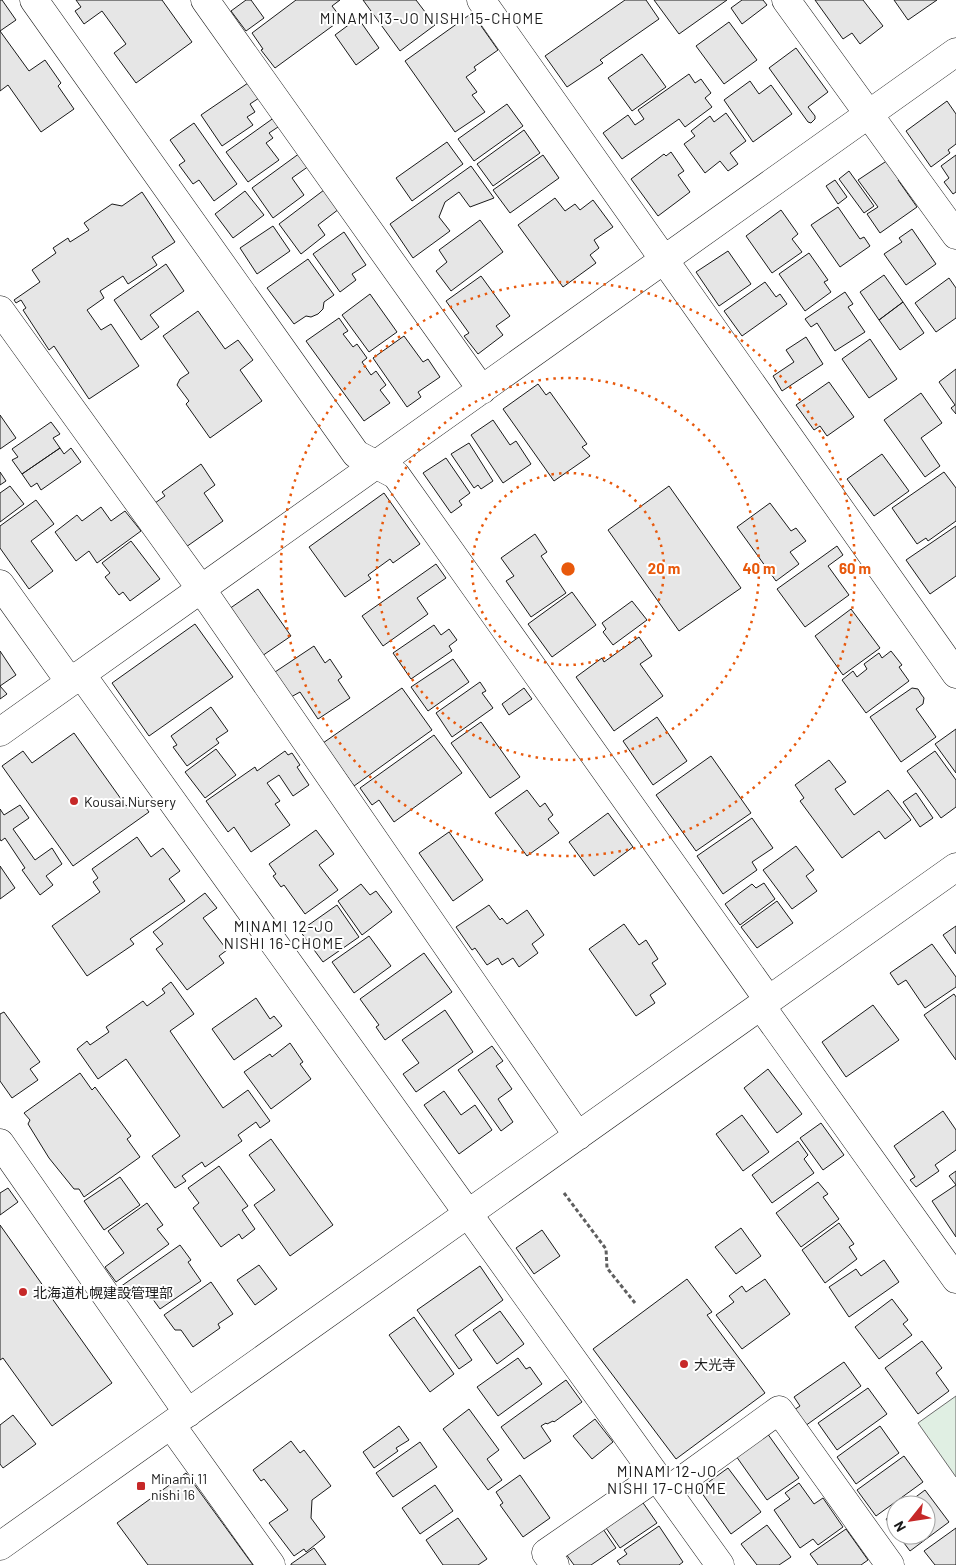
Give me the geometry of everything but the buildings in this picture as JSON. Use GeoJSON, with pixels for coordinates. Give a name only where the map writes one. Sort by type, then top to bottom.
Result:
{"type":"FeatureCollection","features":[{"type":"Feature","properties":{"kind":"street"},"geometry":{"type":"LineString","coordinates":[[34,0],[356,454],[396,474],[956,1279]]}},
{"type":"Feature","properties":{"kind":"street"},"geometry":{"type":"LineString","coordinates":[[205,0],[482,390]]}},
{"type":"Feature","properties":{"kind":"street"},"geometry":{"type":"LineString","coordinates":[[481,0],[956,674]]}},
{"type":"Feature","properties":{"kind":"street"},"geometry":{"type":"LineString","coordinates":[[786,0],[956,236]]}},
{"type":"Feature","properties":{"kind":"street"},"geometry":{"type":"LineString","coordinates":[[0,732],[956,52]]}},
{"type":"Feature","properties":{"kind":"street"},"geometry":{"type":"LineString","coordinates":[[0,310],[201,589],[578,1136]]}},
{"type":"Feature","properties":{"kind":"street"},"geometry":{"type":"LineString","coordinates":[[0,584],[75,678],[468,1214],[720,1565]]}},
{"type":"Feature","properties":{"kind":"street"},"geometry":{"type":"LineString","coordinates":[[0,1546],[956,868]]}},
{"type":"Feature","properties":{"kind":"street"},"geometry":{"type":"LineString","coordinates":[[0,1143],[271,1565]]}},
{"type":"Feature","properties":{"kind":"street"},"geometry":{"type":"LineString","coordinates":[[555,1565],[546,1552],[661,1484],[779,1410],[890,1565]]}},
{"type":"Feature","properties":{"kind":"path"},"geometry":{"type":"LineString","coordinates":[[564,1193],[606,1249],[607,1268],[635,1303]]}},
{"type":"Feature","properties":{"kind":"green space"},"geometry":{"type":"Polygon","coordinates":[[[956,1396],[956,1477],[918,1423],[956,1396]]]}},
{"type":"Feature","properties":{"kind":"place","name":"Kousai Nursery"},"geometry":{"type":"Point","coordinates":[74,801]}},
{"type":"Feature","properties":{"kind":"place","name":"北海道札幌建設管理部"},"geometry":{"type":"Point","coordinates":[23,1292]}},
{"type":"Feature","properties":{"kind":"place","name":"大光寺"},"geometry":{"type":"Point","coordinates":[684,1364]}},
{"type":"Feature","properties":{"kind":"place","name":"Minami 11 nishi 16"},"geometry":{"type":"Point","coordinates":[141,1486]}},
{"type":"Feature","properties":{"kind":"district","name":"MINAMI 13-JO NISHI 15-CHOME"},"geometry":{"type":"Point","coordinates":[432,18]}},
{"type":"Feature","properties":{"kind":"district","name":"MINAMI 12-JO NISHI 16-CHOME"},"geometry":{"type":"Point","coordinates":[284,934]}},
{"type":"Feature","properties":{"kind":"district","name":"MINAMI 12-JO NISHI 17-CHOME"},"geometry":{"type":"Point","coordinates":[667,1480]}}]}
